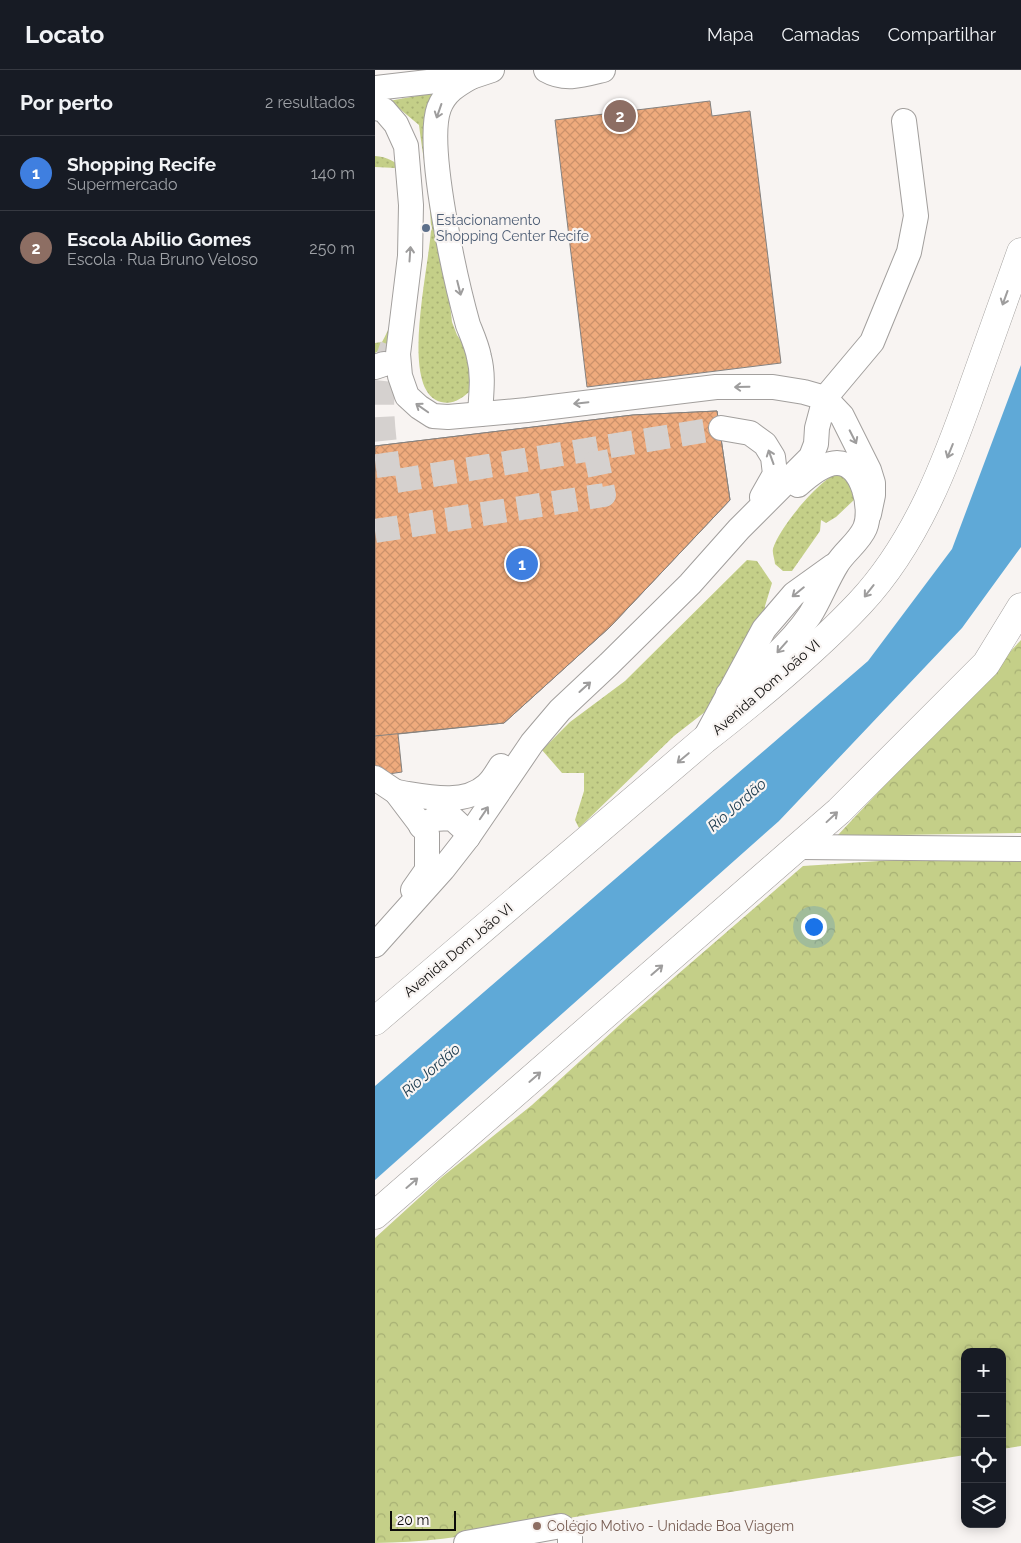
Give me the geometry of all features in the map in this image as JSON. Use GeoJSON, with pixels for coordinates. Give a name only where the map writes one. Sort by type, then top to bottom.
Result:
{"type":"FeatureCollection","features":[{"type":"Feature","properties":{"kind":"main road","name":"Avenida Dom João VI"},"geometry":{"type":"LineString","coordinates":[[375,1021],[777,680],[861,603],[898,552],[933,493],[1021,252]]}},
{"type":"Feature","properties":{"kind":"main road"},"geometry":{"type":"LineString","coordinates":[[375,1215],[800,847],[987,664],[1021,607]]}},
{"type":"Feature","properties":{"kind":"street"},"geometry":{"type":"LineString","coordinates":[[546,70],[554,75],[570,77],[603,70]]}},
{"type":"Feature","properties":{"kind":"street"},"geometry":{"type":"LineString","coordinates":[[375,88],[481,73]]}},
{"type":"Feature","properties":{"kind":"street"},"geometry":{"type":"LineString","coordinates":[[481,73],[454,86],[446,94],[439,107],[435,125],[437,166],[457,283],[479,358],[482,378],[481,414]]}},
{"type":"Feature","properties":{"kind":"street"},"geometry":{"type":"LineString","coordinates":[[375,108],[384,110],[396,124],[406,146],[411,231],[410,256],[398,354],[402,382],[407,396],[419,407],[433,416],[448,417],[716,388],[773,387],[825,398],[842,416],[869,470],[873,495],[865,529],[837,563],[810,615],[767,664],[728,694],[704,740]]}},
{"type":"Feature","properties":{"kind":"street"},"geometry":{"type":"LineString","coordinates":[[690,584],[739,529],[811,457],[816,444],[817,428],[825,398],[873,342],[909,252],[917,216],[904,121]]}},
{"type":"Feature","properties":{"kind":"street"},"geometry":{"type":"LineString","coordinates":[[773,387],[807,414],[817,428]]}},
{"type":"Feature","properties":{"kind":"street"},"geometry":{"type":"LineString","coordinates":[[721,428],[750,433],[765,444],[773,457],[775,474],[766,492],[739,529]]}},
{"type":"Feature","properties":{"kind":"street"},"geometry":{"type":"LineString","coordinates":[[375,945],[443,869],[468,837],[532,743],[560,710],[690,584],[803,481],[829,464],[839,462],[856,474],[863,484],[869,514]]}},
{"type":"Feature","properties":{"kind":"street"},"geometry":{"type":"LineString","coordinates":[[396,792],[438,798],[467,796],[487,786],[525,735],[560,710]]}},
{"type":"Feature","properties":{"kind":"street"},"geometry":{"type":"LineString","coordinates":[[375,778],[396,792],[427,833],[427,870],[415,888],[375,929]]}},
{"type":"Feature","properties":{"kind":"street"},"geometry":{"type":"LineString","coordinates":[[421,826],[433,819],[452,818],[465,830],[468,837]]}},
{"type":"Feature","properties":{"kind":"street"},"geometry":{"type":"LineString","coordinates":[[800,847],[1021,849]]}},
{"type":"Feature","properties":{"kind":"street"},"geometry":{"type":"LineString","coordinates":[[466,1543],[561,1526],[570,1532],[571,1543]]}},
{"type":"Feature","properties":{"kind":"green space"},"geometry":{"type":"Polygon","coordinates":[[[435,94],[452,322],[457,335],[468,351],[471,390],[461,398],[450,403],[441,402],[428,393],[421,375],[419,323],[431,227],[428,188],[419,125],[395,105],[378,103],[435,94]]]}},
{"type":"Feature","properties":{"kind":"green space"},"geometry":{"type":"Polygon","coordinates":[[[375,156],[390,160],[403,169],[408,248],[395,332],[388,345],[375,353],[375,343],[382,342],[396,304],[401,257],[401,233],[396,168],[375,167],[375,156]]]}},
{"type":"Feature","properties":{"kind":"green space"},"geometry":{"type":"Polygon","coordinates":[[[840,472],[849,478],[855,499],[836,517],[826,523],[821,520],[820,531],[792,571],[783,571],[775,564],[773,551],[783,529],[801,505],[822,483],[840,472]]]}},
{"type":"Feature","properties":{"kind":"green space"},"geometry":{"type":"Polygon","coordinates":[[[747,560],[757,561],[772,583],[765,606],[765,650],[728,694],[674,736],[579,828],[575,820],[584,791],[584,773],[562,773],[542,750],[570,722],[625,681],[747,560]]]}},
{"type":"Feature","properties":{"kind":"green space"},"geometry":{"type":"Polygon","coordinates":[[[1021,640],[1021,833],[837,836],[1021,640]]]}},
{"type":"Feature","properties":{"kind":"green space"},"geometry":{"type":"Polygon","coordinates":[[[956,856],[1021,858],[1021,1446],[1006,1448],[1006,1348],[961,1348],[961,1456],[484,1533],[430,1540],[375,1543],[375,1238],[442,1177],[532,1105],[626,1019],[803,866],[956,856]]]}},
{"type":"Feature","properties":{"kind":"water","name":"Rio Jordão"},"geometry":{"type":"Polygon","coordinates":[[[1021,365],[1021,547],[962,628],[779,821],[375,1180],[375,1086],[868,661],[952,549],[1021,365]]]}},
{"type":"Feature","properties":{"kind":"building"},"geometry":{"type":"Polygon","coordinates":[[[710,101],[712,116],[750,111],[781,363],[587,387],[555,120],[710,101]]]}},
{"type":"Feature","properties":{"kind":"building"},"geometry":{"type":"Polygon","coordinates":[[[717,411],[730,500],[610,627],[504,723],[398,734],[402,772],[375,776],[375,446],[633,415],[717,411]]]}},
{"type":"Feature","properties":{"kind":"building"},"geometry":{"type":"Polygon","coordinates":[[[717,411],[730,500],[610,627],[504,723],[375,736],[375,446],[633,415],[717,411]]]}},
{"type":"Feature","properties":{"kind":"tunnel"},"geometry":{"type":"LineString","coordinates":[[392,346],[387,362],[382,396],[382,413],[390,482],[721,428]]}},
{"type":"Feature","properties":{"kind":"tunnel"},"geometry":{"type":"LineString","coordinates":[[375,531],[604,495],[595,450]]}},
{"type":"Feature","properties":{"kind":"place","name":"Escola Abílio Gomes"},"geometry":{"type":"Point","coordinates":[620,116]}},
{"type":"Feature","properties":{"kind":"place","name":"Estacionamento Shopping Center Recife"},"geometry":{"type":"Point","coordinates":[426,228]}},
{"type":"Feature","properties":{"kind":"place","name":"Shopping Recife"},"geometry":{"type":"Point","coordinates":[522,564]}},
{"type":"Feature","properties":{"kind":"place","name":"Colégio Motivo - Unidade Boa Viagem"},"geometry":{"type":"Point","coordinates":[537,1526]}}]}
